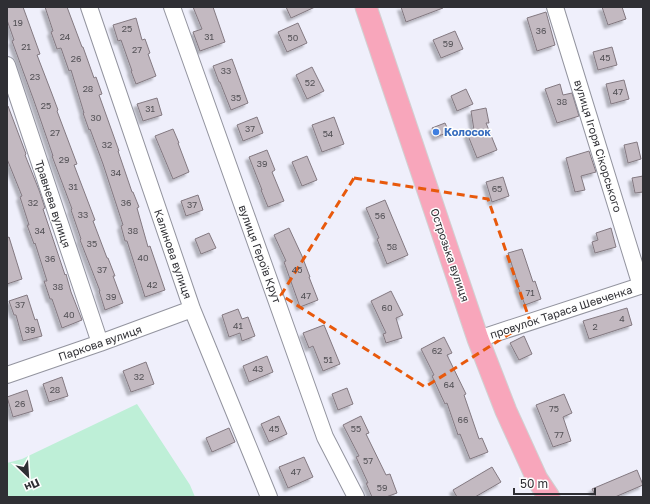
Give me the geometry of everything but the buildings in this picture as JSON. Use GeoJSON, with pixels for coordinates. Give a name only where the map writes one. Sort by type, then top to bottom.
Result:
{"type":"FeatureCollection","features":[{"type":"Feature","properties":{"kind":"main road","name":"Острозька вулиця"},"geometry":{"type":"LineString","coordinates":[[366,7],[478,339],[506,411],[537,479],[549,497]]}},
{"type":"Feature","properties":{"kind":"street","name":"Калинова вулиця"},"geometry":{"type":"LineString","coordinates":[[89,7],[192,309],[269,497]]}},
{"type":"Feature","properties":{"kind":"street","name":"вулиця Героїв Крут"},"geometry":{"type":"LineString","coordinates":[[172,7],[325,437],[356,497]]}},
{"type":"Feature","properties":{"kind":"street","name":"вулиця Ігоря Сікорського"},"geometry":{"type":"LineString","coordinates":[[555,7],[642,286]]}},
{"type":"Feature","properties":{"kind":"street","name":"Травнева вулиця"},"geometry":{"type":"LineString","coordinates":[[7,65],[100,343]]}},
{"type":"Feature","properties":{"kind":"street","name":"провулок Тараса Шевченка"},"geometry":{"type":"LineString","coordinates":[[478,339],[642,286]]}},
{"type":"Feature","properties":{"kind":"street","name":"Паркова вулиця"},"geometry":{"type":"LineString","coordinates":[[7,375],[192,309]]}},
{"type":"Feature","properties":{"kind":"highlighted area"},"geometry":{"type":"Polygon","coordinates":[[[354,178],[488,199],[530,321],[425,387],[281,295],[354,178]]]}},
{"type":"Feature","properties":{"kind":"green space"},"geometry":{"type":"Polygon","coordinates":[[[137,404],[190,485],[195,497],[7,497],[7,463],[22,459],[137,404]]]}},
{"type":"Feature","properties":{"kind":"place","name":"Колосок"},"geometry":{"type":"Point","coordinates":[436,132]}}]}
